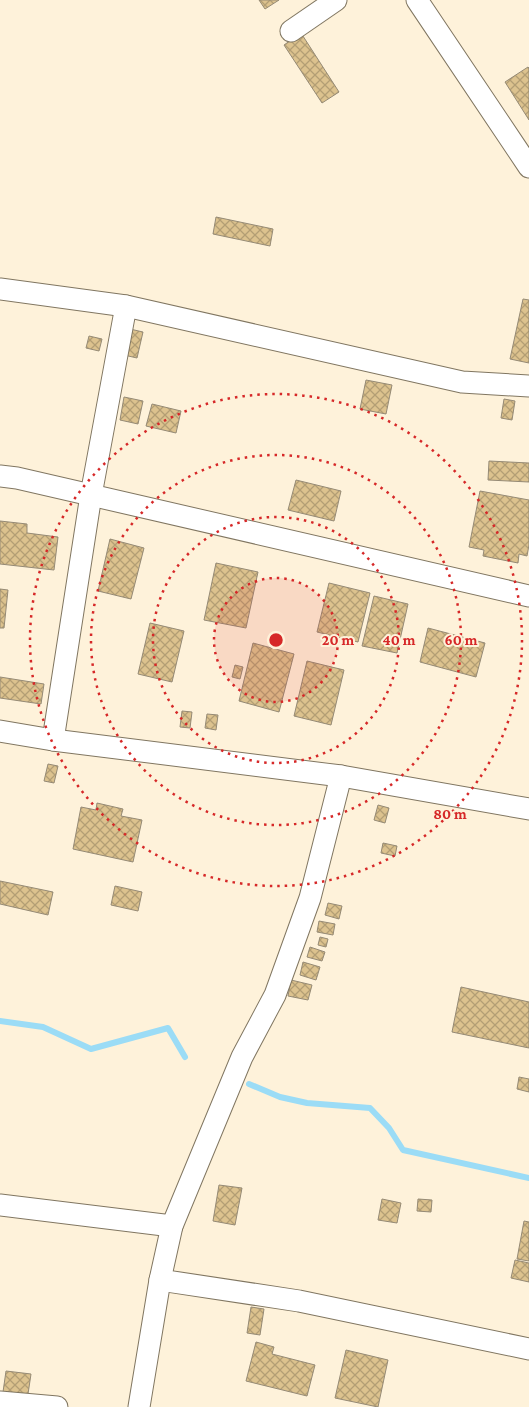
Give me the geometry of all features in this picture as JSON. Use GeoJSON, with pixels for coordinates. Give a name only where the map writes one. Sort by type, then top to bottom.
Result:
{"type":"FeatureCollection","features":[{"type":"Feature","properties":{"kind":"street"},"geometry":{"type":"LineString","coordinates":[[291,31],[336,0]]}},
{"type":"Feature","properties":{"kind":"street"},"geometry":{"type":"LineString","coordinates":[[417,0],[529,166]]}},
{"type":"Feature","properties":{"kind":"street"},"geometry":{"type":"LineString","coordinates":[[0,289],[126,306],[462,382],[529,386]]}},
{"type":"Feature","properties":{"kind":"street"},"geometry":{"type":"LineString","coordinates":[[53,740],[91,495],[126,306]]}},
{"type":"Feature","properties":{"kind":"street"},"geometry":{"type":"LineString","coordinates":[[0,476],[17,478],[529,596]]}},
{"type":"Feature","properties":{"kind":"street"},"geometry":{"type":"LineString","coordinates":[[0,731],[53,740],[341,776],[529,810]]}},
{"type":"Feature","properties":{"kind":"street"},"geometry":{"type":"LineString","coordinates":[[139,1407],[160,1280],[172,1226],[242,1057],[274,995],[310,898],[341,776]]}},
{"type":"Feature","properties":{"kind":"street"},"geometry":{"type":"LineString","coordinates":[[0,1205],[172,1226]]}},
{"type":"Feature","properties":{"kind":"street"},"geometry":{"type":"LineString","coordinates":[[160,1280],[299,1301],[529,1349]]}},
{"type":"Feature","properties":{"kind":"street"},"geometry":{"type":"LineString","coordinates":[[0,1402],[57,1407]]}},
{"type":"Feature","properties":{"kind":"building"},"geometry":{"type":"Polygon","coordinates":[[[259,0],[279,0],[265,9],[259,0]]]}},
{"type":"Feature","properties":{"kind":"building"},"geometry":{"type":"Polygon","coordinates":[[[301,33],[339,92],[322,103],[284,45],[301,33]]]}},
{"type":"Feature","properties":{"kind":"building"},"geometry":{"type":"Polygon","coordinates":[[[529,68],[529,120],[505,82],[529,68]]]}},
{"type":"Feature","properties":{"kind":"building"},"geometry":{"type":"Polygon","coordinates":[[[216,217],[273,229],[270,246],[213,234],[216,217]]]}},
{"type":"Feature","properties":{"kind":"building"},"geometry":{"type":"Polygon","coordinates":[[[523,299],[529,300],[529,363],[510,359],[523,299]]]}},
{"type":"Feature","properties":{"kind":"building"},"geometry":{"type":"Polygon","coordinates":[[[130,329],[143,332],[137,358],[124,355],[130,329]]]}},
{"type":"Feature","properties":{"kind":"building"},"geometry":{"type":"Polygon","coordinates":[[[89,336],[102,339],[99,351],[86,348],[89,336]]]}},
{"type":"Feature","properties":{"kind":"building"},"geometry":{"type":"Polygon","coordinates":[[[366,380],[392,385],[386,414],[360,409],[366,380]]]}},
{"type":"Feature","properties":{"kind":"building"},"geometry":{"type":"Polygon","coordinates":[[[124,397],[143,401],[138,424],[120,420],[124,397]]]}},
{"type":"Feature","properties":{"kind":"building"},"geometry":{"type":"Polygon","coordinates":[[[504,399],[515,401],[512,420],[501,418],[504,399]]]}},
{"type":"Feature","properties":{"kind":"building"},"geometry":{"type":"Polygon","coordinates":[[[152,404],[181,411],[176,433],[146,426],[152,404]]]}},
{"type":"Feature","properties":{"kind":"building"},"geometry":{"type":"Polygon","coordinates":[[[489,461],[529,463],[529,482],[488,480],[489,461]]]}},
{"type":"Feature","properties":{"kind":"building"},"geometry":{"type":"Polygon","coordinates":[[[296,480],[341,491],[334,521],[288,510],[296,480]]]}},
{"type":"Feature","properties":{"kind":"building"},"geometry":{"type":"Polygon","coordinates":[[[480,491],[529,500],[529,545],[527,556],[519,554],[518,563],[483,556],[484,550],[469,547],[480,491]]]}},
{"type":"Feature","properties":{"kind":"building"},"geometry":{"type":"Polygon","coordinates":[[[0,521],[27,524],[27,533],[58,537],[54,570],[0,564],[0,521]]]}},
{"type":"Feature","properties":{"kind":"building"},"geometry":{"type":"Polygon","coordinates":[[[110,539],[144,548],[131,599],[98,591],[110,539]]]}},
{"type":"Feature","properties":{"kind":"building"},"geometry":{"type":"Polygon","coordinates":[[[216,563],[258,572],[246,628],[204,620],[216,563]]]}},
{"type":"Feature","properties":{"kind":"building"},"geometry":{"type":"Polygon","coordinates":[[[329,583],[370,593],[358,642],[317,632],[329,583]]]}},
{"type":"Feature","properties":{"kind":"building"},"geometry":{"type":"Polygon","coordinates":[[[0,589],[8,590],[4,628],[0,628],[0,589]]]}},
{"type":"Feature","properties":{"kind":"building"},"geometry":{"type":"Polygon","coordinates":[[[374,596],[408,604],[397,653],[362,646],[374,596]]]}},
{"type":"Feature","properties":{"kind":"building"},"geometry":{"type":"Polygon","coordinates":[[[150,623],[184,631],[172,682],[138,674],[150,623]]]}},
{"type":"Feature","properties":{"kind":"building"},"geometry":{"type":"Polygon","coordinates":[[[428,628],[485,643],[476,677],[420,662],[428,628]]]}},
{"type":"Feature","properties":{"kind":"building"},"geometry":{"type":"Polygon","coordinates":[[[253,643],[294,654],[279,712],[239,701],[253,643]]]}},
{"type":"Feature","properties":{"kind":"building"},"geometry":{"type":"Polygon","coordinates":[[[307,661],[344,670],[331,725],[294,716],[307,661]]]}},
{"type":"Feature","properties":{"kind":"building"},"geometry":{"type":"Polygon","coordinates":[[[235,665],[243,667],[240,679],[232,677],[235,665]]]}},
{"type":"Feature","properties":{"kind":"building"},"geometry":{"type":"Polygon","coordinates":[[[0,677],[44,684],[41,704],[0,698],[0,677]]]}},
{"type":"Feature","properties":{"kind":"building"},"geometry":{"type":"Polygon","coordinates":[[[182,711],[192,712],[190,728],[180,727],[182,711]]]}},
{"type":"Feature","properties":{"kind":"building"},"geometry":{"type":"Polygon","coordinates":[[[207,714],[218,715],[216,730],[205,728],[207,714]]]}},
{"type":"Feature","properties":{"kind":"building"},"geometry":{"type":"Polygon","coordinates":[[[48,764],[58,766],[54,783],[44,781],[48,764]]]}},
{"type":"Feature","properties":{"kind":"building"},"geometry":{"type":"Polygon","coordinates":[[[97,803],[123,809],[121,816],[142,820],[133,862],[73,849],[81,807],[96,810],[97,803]]]}},
{"type":"Feature","properties":{"kind":"building"},"geometry":{"type":"Polygon","coordinates":[[[378,805],[389,808],[385,823],[374,820],[378,805]]]}},
{"type":"Feature","properties":{"kind":"building"},"geometry":{"type":"Polygon","coordinates":[[[383,843],[397,846],[395,856],[381,853],[383,843]]]}},
{"type":"Feature","properties":{"kind":"building"},"geometry":{"type":"Polygon","coordinates":[[[0,881],[53,892],[48,915],[0,904],[0,881]]]}},
{"type":"Feature","properties":{"kind":"building"},"geometry":{"type":"Polygon","coordinates":[[[115,886],[142,892],[138,911],[111,905],[115,886]]]}},
{"type":"Feature","properties":{"kind":"building"},"geometry":{"type":"Polygon","coordinates":[[[328,903],[342,906],[339,919],[325,915],[328,903]]]}},
{"type":"Feature","properties":{"kind":"building"},"geometry":{"type":"Polygon","coordinates":[[[319,921],[335,924],[333,935],[317,932],[319,921]]]}},
{"type":"Feature","properties":{"kind":"building"},"geometry":{"type":"Polygon","coordinates":[[[320,937],[328,939],[326,947],[318,945],[320,937]]]}},
{"type":"Feature","properties":{"kind":"building"},"geometry":{"type":"Polygon","coordinates":[[[310,947],[325,952],[322,961],[307,957],[310,947]]]}},
{"type":"Feature","properties":{"kind":"building"},"geometry":{"type":"Polygon","coordinates":[[[303,962],[320,967],[316,980],[300,975],[303,962]]]}},
{"type":"Feature","properties":{"kind":"building"},"geometry":{"type":"Polygon","coordinates":[[[291,980],[312,985],[308,1000],[288,996],[291,980]]]}},
{"type":"Feature","properties":{"kind":"building"},"geometry":{"type":"Polygon","coordinates":[[[461,987],[529,1002],[529,1048],[452,1032],[461,987]]]}},
{"type":"Feature","properties":{"kind":"building"},"geometry":{"type":"Polygon","coordinates":[[[519,1077],[529,1079],[529,1092],[517,1089],[519,1077]]]}},
{"type":"Feature","properties":{"kind":"building"},"geometry":{"type":"Polygon","coordinates":[[[219,1185],[242,1188],[235,1225],[213,1221],[219,1185]]]}},
{"type":"Feature","properties":{"kind":"building"},"geometry":{"type":"Polygon","coordinates":[[[382,1199],[401,1203],[397,1223],[378,1220],[382,1199]]]}},
{"type":"Feature","properties":{"kind":"building"},"geometry":{"type":"Polygon","coordinates":[[[418,1199],[432,1200],[431,1212],[417,1211],[418,1199]]]}},
{"type":"Feature","properties":{"kind":"building"},"geometry":{"type":"Polygon","coordinates":[[[524,1221],[529,1222],[529,1261],[517,1259],[524,1221]]]}},
{"type":"Feature","properties":{"kind":"building"},"geometry":{"type":"Polygon","coordinates":[[[515,1260],[529,1263],[529,1282],[511,1278],[515,1260]]]}},
{"type":"Feature","properties":{"kind":"building"},"geometry":{"type":"Polygon","coordinates":[[[251,1307],[264,1309],[260,1335],[247,1333],[251,1307]]]}},
{"type":"Feature","properties":{"kind":"building"},"geometry":{"type":"Polygon","coordinates":[[[256,1342],[274,1347],[272,1354],[315,1365],[307,1396],[246,1381],[256,1342]]]}},
{"type":"Feature","properties":{"kind":"building"},"geometry":{"type":"Polygon","coordinates":[[[346,1350],[388,1360],[378,1407],[335,1398],[346,1350]]]}},
{"type":"Feature","properties":{"kind":"building"},"geometry":{"type":"Polygon","coordinates":[[[6,1371],[31,1374],[28,1394],[3,1392],[6,1371]]]}},
{"type":"Feature","properties":{"kind":"waterway"},"geometry":{"type":"LineString","coordinates":[[0,1021],[43,1027],[91,1049],[168,1028],[185,1057]]}},
{"type":"Feature","properties":{"kind":"waterway"},"geometry":{"type":"LineString","coordinates":[[249,1084],[280,1097],[307,1103],[370,1108],[389,1128],[403,1150],[529,1178]]}}]}
